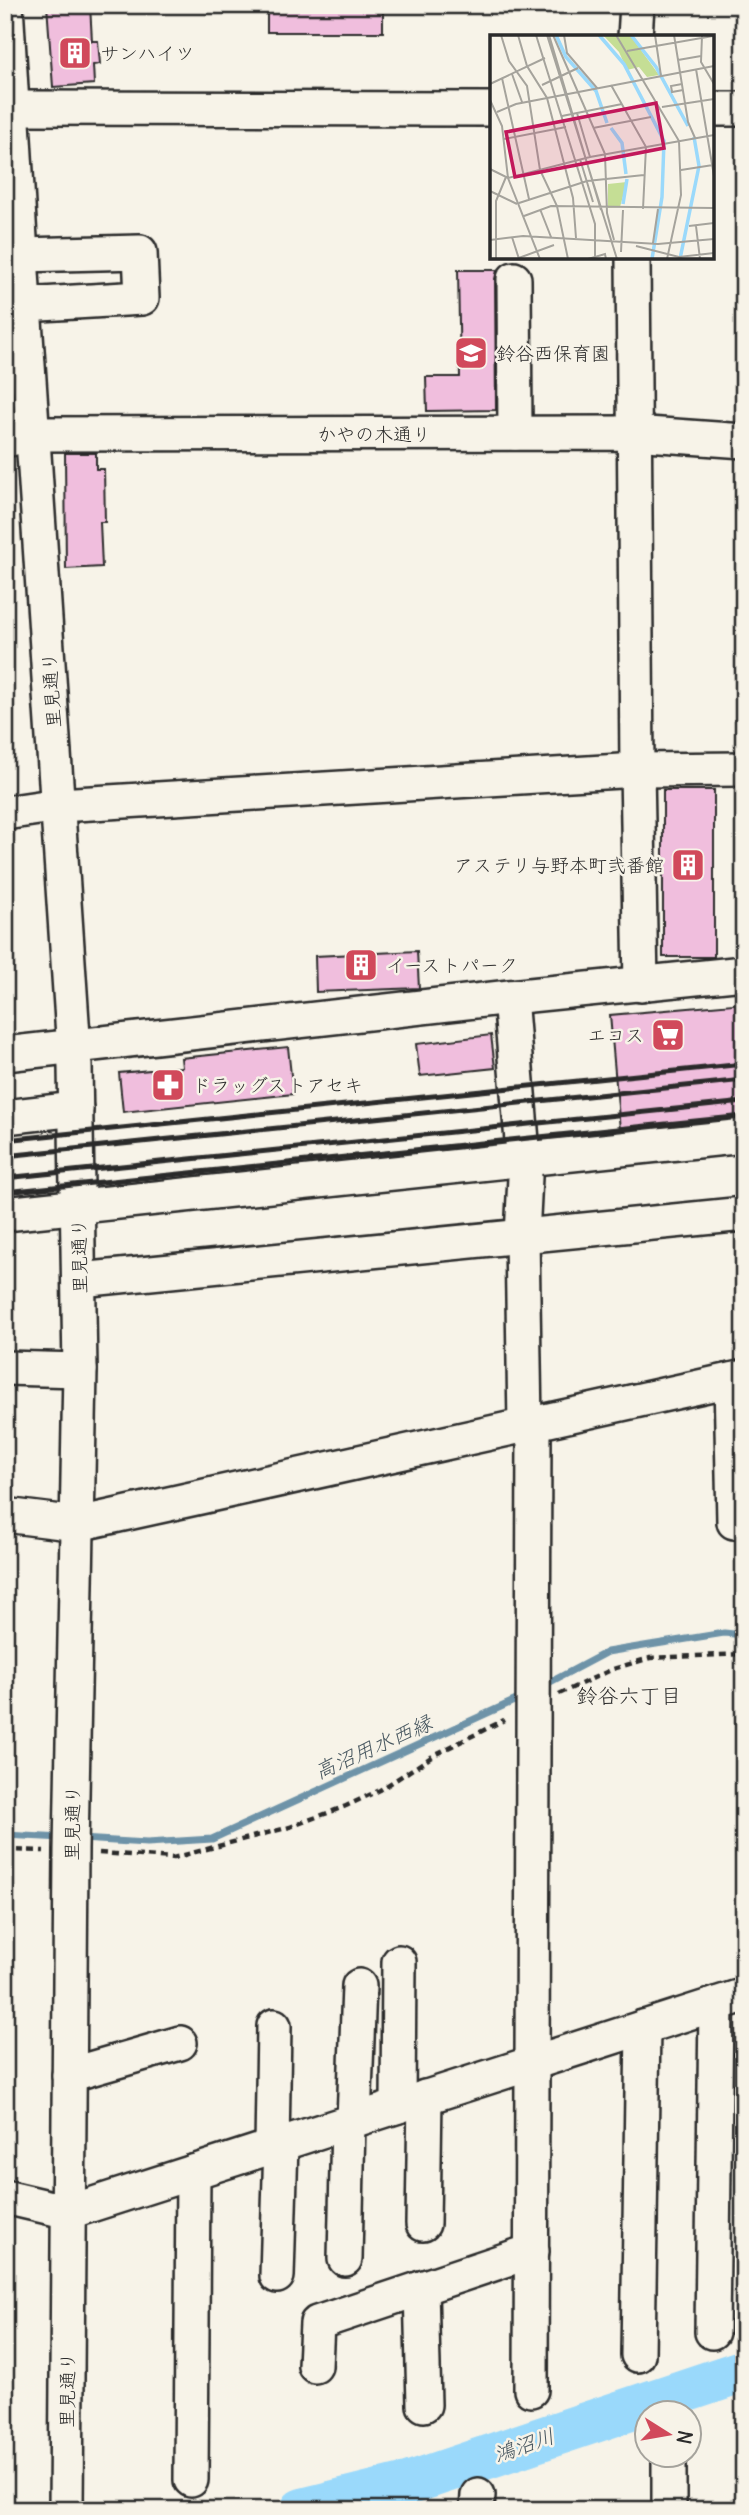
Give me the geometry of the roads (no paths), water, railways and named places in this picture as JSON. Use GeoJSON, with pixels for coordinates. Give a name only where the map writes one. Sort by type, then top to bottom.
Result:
{"type":"FeatureCollection","features":[{"type":"Feature","properties":{"kind":"street","name":"里見通り"},"geometry":{"type":"LineString","coordinates":[[6,5],[8,108],[24,305],[19,437],[59,805],[75,1047],[80,1370],[71,1843],[66,2505]]}},
{"type":"Feature","properties":{"kind":"street"},"geometry":{"type":"LineString","coordinates":[[635,35],[637,5]]}},
{"type":"Feature","properties":{"kind":"street"},"geometry":{"type":"LineString","coordinates":[[8,108],[490,109]]}},
{"type":"Feature","properties":{"kind":"street"},"geometry":{"type":"LineString","coordinates":[[714,109],[744,109]]}},
{"type":"Feature","properties":{"kind":"street"},"geometry":{"type":"LineString","coordinates":[[21,255],[140,252],[142,298],[24,305]]}},
{"type":"Feature","properties":{"kind":"street"},"geometry":{"type":"LineString","coordinates":[[633,259],[641,985]]}},
{"type":"Feature","properties":{"kind":"street"},"geometry":{"type":"LineString","coordinates":[[514,279],[514,433]]}},
{"type":"Feature","properties":{"kind":"street","name":"かやの木通り"},"geometry":{"type":"LineString","coordinates":[[19,437],[633,433],[744,441]]}},
{"type":"Feature","properties":{"kind":"street"},"geometry":{"type":"LineString","coordinates":[[5,813],[59,805],[637,770],[744,769]]}},
{"type":"Feature","properties":{"kind":"street"},"geometry":{"type":"LineString","coordinates":[[5,1054],[744,973]]}},
{"type":"Feature","properties":{"kind":"street"},"geometry":{"type":"LineString","coordinates":[[510,997],[525,1177],[522,1236],[530,1424],[533,1696],[531,2390]]}},
{"type":"Feature","properties":{"kind":"street"},"geometry":{"type":"LineString","coordinates":[[5,1116],[76,1109]]}},
{"type":"Feature","properties":{"kind":"street"},"geometry":{"type":"LineString","coordinates":[[5,1214],[744,1136]]}},
{"type":"Feature","properties":{"kind":"street"},"geometry":{"type":"LineString","coordinates":[[80,1280],[744,1214]]}},
{"type":"Feature","properties":{"kind":"street"},"geometry":{"type":"LineString","coordinates":[[5,1368],[80,1370]]}},
{"type":"Feature","properties":{"kind":"street"},"geometry":{"type":"LineString","coordinates":[[5,1515],[78,1524],[737,1378],[734,1522],[744,1521]]}},
{"type":"Feature","properties":{"kind":"street"},"geometry":{"type":"LineString","coordinates":[[399,1962],[423,2224]]}},
{"type":"Feature","properties":{"kind":"street"},"geometry":{"type":"LineString","coordinates":[[345,2259],[359,1986]]}},
{"type":"Feature","properties":{"kind":"street"},"geometry":{"type":"LineString","coordinates":[[5,2197],[69,2212],[730,1999],[712,2332]]}},
{"type":"Feature","properties":{"kind":"street"},"geometry":{"type":"LineString","coordinates":[[274,2026],[277,2276]]}},
{"type":"Feature","properties":{"kind":"street"},"geometry":{"type":"LineString","coordinates":[[638,2355],[643,2027]]}},
{"type":"Feature","properties":{"kind":"street"},"geometry":{"type":"LineString","coordinates":[[69,2075],[180,2043]]}},
{"type":"Feature","properties":{"kind":"street"},"geometry":{"type":"LineString","coordinates":[[191,2480],[193,2172]]}},
{"type":"Feature","properties":{"kind":"street"},"geometry":{"type":"LineString","coordinates":[[315,2366],[317,2323],[532,2251]]}},
{"type":"Feature","properties":{"kind":"street"},"geometry":{"type":"LineString","coordinates":[[421,2288],[424,2405]]}},
{"type":"Feature","properties":{"kind":"street"},"geometry":{"type":"LineString","coordinates":[[669,2470],[669,2510]]}},
{"type":"Feature","properties":{"kind":"waterway","name":"高沼用水西縁"},"geometry":{"type":"LineString","coordinates":[[541,1687],[607,1652],[724,1633],[744,1635]]}},
{"type":"Feature","properties":{"kind":"waterway","name":"高沼用水西縁"},"geometry":{"type":"LineString","coordinates":[[81,1839],[147,1843],[212,1839],[525,1696]]}},
{"type":"Feature","properties":{"kind":"waterway","name":"高沼用水西縁"},"geometry":{"type":"LineString","coordinates":[[5,1835],[63,1838]]}},
{"type":"Feature","properties":{"kind":"waterway","name":"鴻沼川"},"geometry":{"type":"LineString","coordinates":[[302,2510],[407,2484],[744,2371]]}},
{"type":"Feature","properties":{"kind":"railway"},"geometry":{"type":"LineString","coordinates":[[5,1140],[744,1064]]}},
{"type":"Feature","properties":{"kind":"railway"},"geometry":{"type":"LineString","coordinates":[[5,1156],[744,1080]]}},
{"type":"Feature","properties":{"kind":"railway"},"geometry":{"type":"LineString","coordinates":[[5,1178],[744,1102]]}},
{"type":"Feature","properties":{"kind":"railway"},"geometry":{"type":"LineString","coordinates":[[5,1192],[744,1116]]}},
{"type":"Feature","properties":{"kind":"place","name":"サンハイツ"},"geometry":{"type":"Point","coordinates":[75,53]}},
{"type":"Feature","properties":{"kind":"place","name":"鈴谷西保育園"},"geometry":{"type":"Point","coordinates":[471,353]}},
{"type":"Feature","properties":{"kind":"place","name":"アステリ与野本町弐番館"},"geometry":{"type":"Point","coordinates":[688,865]}},
{"type":"Feature","properties":{"kind":"place","name":"イーストパーク"},"geometry":{"type":"Point","coordinates":[361,965]}},
{"type":"Feature","properties":{"kind":"place","name":"エコス"},"geometry":{"type":"Point","coordinates":[668,1035]}},
{"type":"Feature","properties":{"kind":"place","name":"ドラッグストアセキ"},"geometry":{"type":"Point","coordinates":[168,1085]}},
{"type":"Feature","properties":{"kind":"district","name":"鈴谷六丁目"},"geometry":{"type":"Point","coordinates":[629,1695]}}]}
